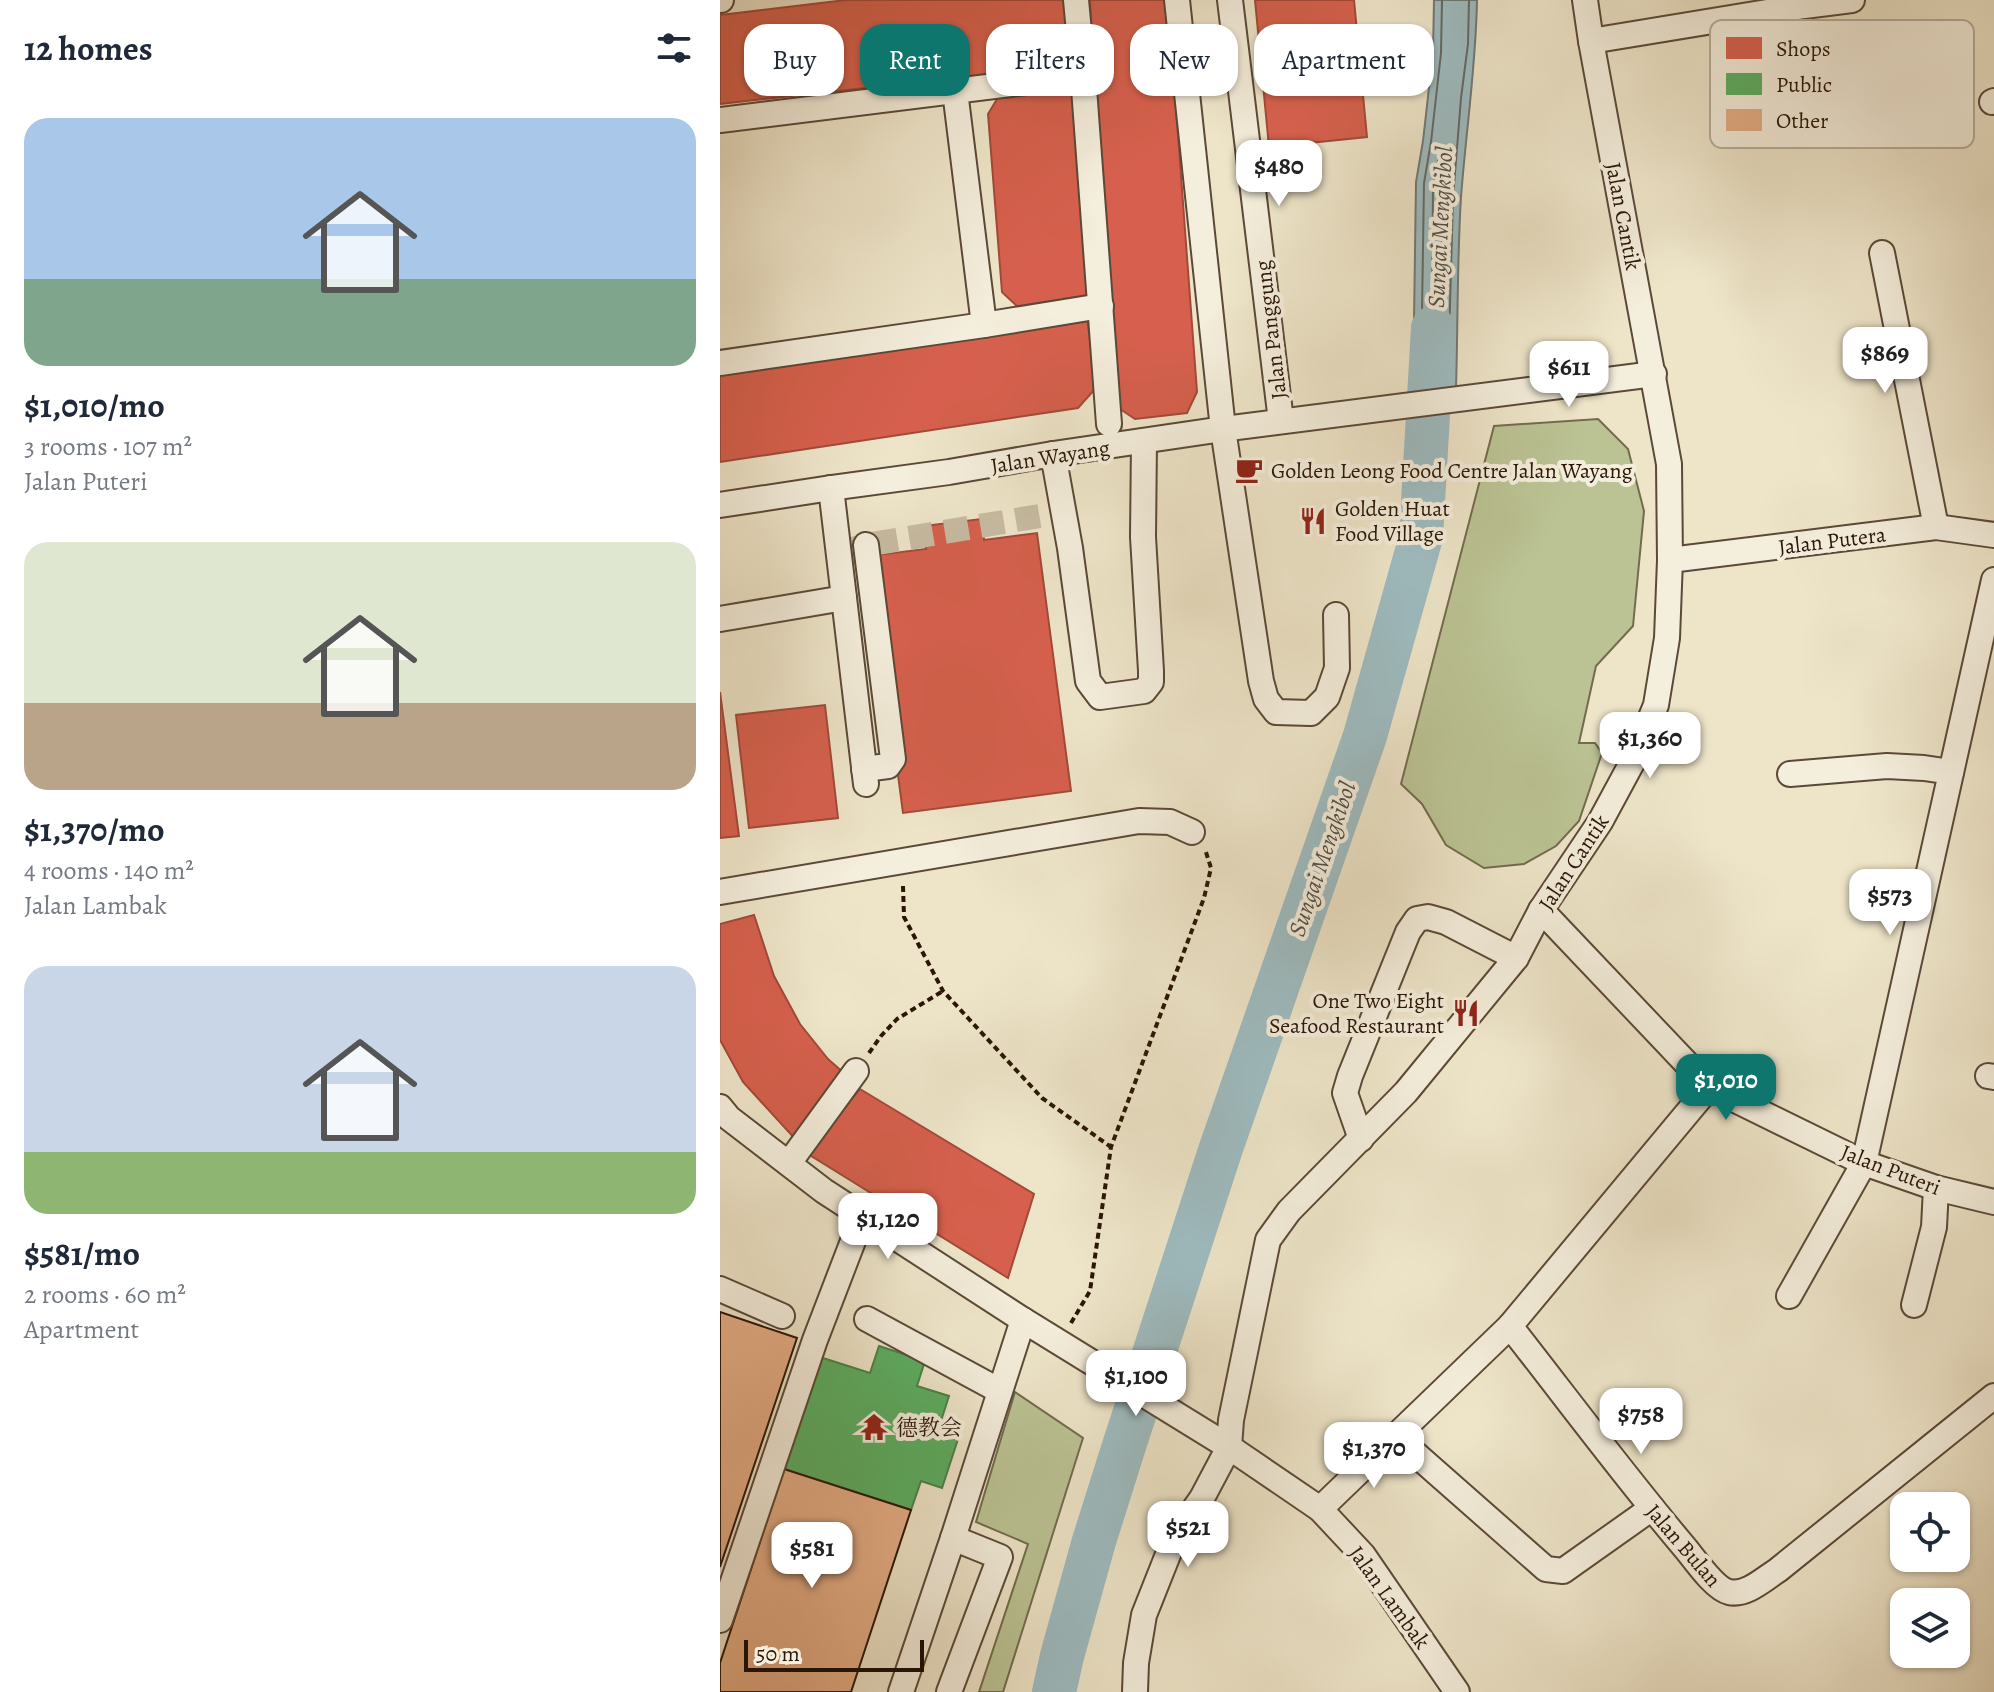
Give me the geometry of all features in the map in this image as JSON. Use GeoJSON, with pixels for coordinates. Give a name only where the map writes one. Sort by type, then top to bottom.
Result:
{"type":"FeatureCollection","features":[{"type":"Feature","properties":{"kind":"street"},"geometry":{"type":"LineString","coordinates":[[1076,0],[1078,24]]}},
{"type":"Feature","properties":{"kind":"street"},"geometry":{"type":"LineString","coordinates":[[1177,0],[1223,429],[1261,681],[1266,699],[1276,712],[1311,713],[1327,697],[1337,668],[1336,615]]}},
{"type":"Feature","properties":{"kind":"street","name":"Jalan Panggung"},"geometry":{"type":"LineString","coordinates":[[1230,0],[1281,421]]}},
{"type":"Feature","properties":{"kind":"street","name":"Jalan Cantik"},"geometry":{"type":"LineString","coordinates":[[1229,1447],[1231,1420],[1268,1240],[1289,1211],[1406,1092],[1516,958],[1541,910],[1600,822],[1634,759],[1656,705],[1667,638],[1669,464],[1585,0]]}},
{"type":"Feature","properties":{"kind":"street"},"geometry":{"type":"LineString","coordinates":[[1719,20],[1852,0]]}},
{"type":"Feature","properties":{"kind":"street"},"geometry":{"type":"LineString","coordinates":[[1591,41],[1710,21]]}},
{"type":"Feature","properties":{"kind":"street"},"geometry":{"type":"LineString","coordinates":[[720,120],[914,96]]}},
{"type":"Feature","properties":{"kind":"street"},"geometry":{"type":"LineString","coordinates":[[956,96],[984,325]]}},
{"type":"Feature","properties":{"kind":"street"},"geometry":{"type":"LineString","coordinates":[[1085,96],[1109,424]]}},
{"type":"Feature","properties":{"kind":"street"},"geometry":{"type":"LineString","coordinates":[[1882,253],[1936,527]]}},
{"type":"Feature","properties":{"kind":"street"},"geometry":{"type":"LineString","coordinates":[[720,363],[1101,306]]}},
{"type":"Feature","properties":{"kind":"street","name":"Jalan Wayang"},"geometry":{"type":"LineString","coordinates":[[720,505],[1223,429],[1654,374]]}},
{"type":"Feature","properties":{"kind":"street"},"geometry":{"type":"LineString","coordinates":[[1053,454],[1070,548],[1088,681],[1100,697],[1144,691],[1151,682],[1143,537],[1144,441]]}},
{"type":"Feature","properties":{"kind":"street"},"geometry":{"type":"LineString","coordinates":[[831,488],[865,777],[888,766],[893,759],[866,545]]}},
{"type":"Feature","properties":{"kind":"street","name":"Jalan Putera"},"geometry":{"type":"LineString","coordinates":[[1670,560],[1936,527],[1994,535]]}},
{"type":"Feature","properties":{"kind":"street"},"geometry":{"type":"LineString","coordinates":[[1789,1296],[1864,1163],[1994,580]]}},
{"type":"Feature","properties":{"kind":"street"},"geometry":{"type":"LineString","coordinates":[[720,619],[844,598]]}},
{"type":"Feature","properties":{"kind":"street"},"geometry":{"type":"LineString","coordinates":[[1790,774],[1887,766],[1951,772]]}},
{"type":"Feature","properties":{"kind":"street"},"geometry":{"type":"LineString","coordinates":[[720,892],[1139,821],[1170,822],[1192,832]]}},
{"type":"Feature","properties":{"kind":"street","name":"Jalan Puteri"},"geometry":{"type":"LineString","coordinates":[[1541,910],[1709,1087],[1864,1163],[1936,1188],[1994,1202]]}},
{"type":"Feature","properties":{"kind":"street"},"geometry":{"type":"LineString","coordinates":[[1361,1139],[1345,1093],[1408,932],[1417,919],[1428,917],[1446,922],[1516,958]]}},
{"type":"Feature","properties":{"kind":"street"},"geometry":{"type":"LineString","coordinates":[[789,1163],[856,1071]]}},
{"type":"Feature","properties":{"kind":"street"},"geometry":{"type":"LineString","coordinates":[[1320,1509],[1510,1326],[1709,1087]]}},
{"type":"Feature","properties":{"kind":"street","name":"Jalan Lambak"},"geometry":{"type":"LineString","coordinates":[[723,1119],[789,1163],[824,1191],[1023,1320],[1229,1447],[1320,1509],[1363,1555],[1457,1692]]}},
{"type":"Feature","properties":{"kind":"street"},"geometry":{"type":"LineString","coordinates":[[1914,1305],[1934,1227],[1936,1188]]}},
{"type":"Feature","properties":{"kind":"street"},"geometry":{"type":"LineString","coordinates":[[720,1620],[815,1340],[863,1215]]}},
{"type":"Feature","properties":{"kind":"street"},"geometry":{"type":"LineString","coordinates":[[720,1289],[782,1316]]}},
{"type":"Feature","properties":{"kind":"street"},"geometry":{"type":"LineString","coordinates":[[867,1319],[1000,1391]]}},
{"type":"Feature","properties":{"kind":"street"},"geometry":{"type":"LineString","coordinates":[[901,1692],[1023,1320]]}},
{"type":"Feature","properties":{"kind":"street","name":"Jalan Bulan"},"geometry":{"type":"LineString","coordinates":[[1510,1326],[1652,1508],[1710,1577],[1723,1590],[1732,1593],[1749,1590],[1778,1570],[1994,1396]]}},
{"type":"Feature","properties":{"kind":"street"},"geometry":{"type":"LineString","coordinates":[[1395,1436],[1546,1569],[1563,1571],[1652,1508]]}},
{"type":"Feature","properties":{"kind":"street"},"geometry":{"type":"LineString","coordinates":[[1135,1692],[1144,1615],[1175,1537],[1202,1498],[1229,1447]]}},
{"type":"Feature","properties":{"kind":"street"},"geometry":{"type":"LineString","coordinates":[[949,1692],[1000,1557],[953,1538]]}},
{"type":"Feature","properties":{"kind":"path"},"geometry":{"type":"LineString","coordinates":[[1060,1342],[1090,1291],[1111,1147],[1204,898],[1211,868],[1203,844],[1192,832]]}},
{"type":"Feature","properties":{"kind":"path"},"geometry":{"type":"LineString","coordinates":[[902,862],[904,917],[943,991],[1042,1098],[1111,1147]]}},
{"type":"Feature","properties":{"kind":"path"},"geometry":{"type":"LineString","coordinates":[[856,1071],[897,1019],[943,991]]}},
{"type":"Feature","properties":{"kind":"green space"},"geometry":{"type":"Polygon","coordinates":[[[1598,419],[1628,449],[1644,511],[1633,626],[1596,666],[1579,743],[1595,743],[1602,753],[1579,821],[1556,846],[1524,864],[1484,868],[1446,845],[1422,804],[1401,784],[1494,426],[1598,419]]]}},
{"type":"Feature","properties":{"kind":"green space"},"geometry":{"type":"Polygon","coordinates":[[[1015,1392],[1083,1438],[1003,1692],[979,1692],[1028,1544],[976,1522],[1015,1392]]]}},
{"type":"Feature","properties":{"kind":"water","name":"Sungai Mengkibol"},"geometry":{"type":"Polygon","coordinates":[[[1434,0],[1477,0],[1461,197],[1456,388],[1413,390],[1416,182],[1428,96],[1434,96],[1434,0]]]}},
{"type":"Feature","properties":{"kind":"building: Shops"},"geometry":{"type":"Polygon","coordinates":[[[846,0],[1074,0],[1076,24],[986,24],[986,74],[970,76],[970,24],[860,24],[860,88],[844,90],[844,24],[744,24],[744,96],[792,96],[720,104],[720,15],[846,0]]]}},
{"type":"Feature","properties":{"kind":"building: Shops"},"geometry":{"type":"Polygon","coordinates":[[[1090,0],[1168,0],[1170,24],[1130,24],[1130,96],[1175,96],[1197,392],[1187,413],[1135,419],[1114,405],[1096,96],[1114,96],[1114,24],[1091,24],[1090,0]]]}},
{"type":"Feature","properties":{"kind":"building: Shops"},"geometry":{"type":"Polygon","coordinates":[[[1255,0],[1354,0],[1356,24],[1257,24],[1255,0]]]}},
{"type":"Feature","properties":{"kind":"building: Shops"},"geometry":{"type":"Polygon","coordinates":[[[999,96],[1078,96],[1093,284],[1080,304],[1021,310],[1002,292],[988,114],[999,96]]]}},
{"type":"Feature","properties":{"kind":"building: Shops"},"geometry":{"type":"Polygon","coordinates":[[[1264,96],[1363,96],[1367,137],[1269,147],[1264,96]]]}},
{"type":"Feature","properties":{"kind":"building: Shops"},"geometry":{"type":"Polygon","coordinates":[[[1087,317],[1096,388],[1078,408],[720,462],[720,376],[1087,317]]]}},
{"type":"Feature","properties":{"kind":"building: Shops"},"geometry":{"type":"Polygon","coordinates":[[[981,519],[984,540],[1037,533],[1071,791],[903,813],[869,556],[926,549],[923,526],[981,519]]]}},
{"type":"Feature","properties":{"kind":"building: Shops"},"geometry":{"type":"Polygon","coordinates":[[[720,692],[739,836],[720,838],[720,692]]]}},
{"type":"Feature","properties":{"kind":"building: Shops"},"geometry":{"type":"Polygon","coordinates":[[[825,705],[838,818],[749,828],[736,715],[825,705]]]}},
{"type":"Feature","properties":{"kind":"building: Shops"},"geometry":{"type":"Polygon","coordinates":[[[754,915],[774,976],[800,1024],[828,1059],[846,1075],[796,1140],[743,1082],[720,1040],[720,924],[754,915]]]}},
{"type":"Feature","properties":{"kind":"building: Shops"},"geometry":{"type":"Polygon","coordinates":[[[860,1089],[1034,1194],[1008,1278],[808,1154],[860,1089]]]}},
{"type":"Feature","properties":{"kind":"building: Public","name":"德教会"},"geometry":{"type":"Polygon","coordinates":[[[879,1346],[925,1361],[917,1386],[949,1396],[940,1424],[961,1430],[942,1488],[921,1481],[911,1510],[784,1469],[820,1357],[870,1373],[879,1346]]]}},
{"type":"Feature","properties":{"kind":"building: Other"},"geometry":{"type":"Polygon","coordinates":[[[720,1312],[797,1338],[720,1567],[720,1312]]]}},
{"type":"Feature","properties":{"kind":"building: Other"},"geometry":{"type":"Polygon","coordinates":[[[784,1469],[911,1510],[851,1692],[720,1692],[720,1663],[784,1469]]]}},
{"type":"Feature","properties":{"kind":"waterway","name":"Sungai Mengkibol"},"geometry":{"type":"LineString","coordinates":[[1054,1692],[1094,1541],[1124,1446],[1220,1151],[1365,736],[1421,537],[1433,328]]}},
{"type":"Feature","properties":{"kind":"tunnel"},"geometry":{"type":"LineString","coordinates":[[839,553],[866,545],[1064,512]]}},
{"type":"Feature","properties":{"kind":"place","name":"Golden Leong Food Centre Jalan Wayang"},"geometry":{"type":"Point","coordinates":[1249,470]}},
{"type":"Feature","properties":{"kind":"place","name":"Golden Huat Food Village"},"geometry":{"type":"Point","coordinates":[1313,521]}},
{"type":"Feature","properties":{"kind":"place","name":"One Two Eight Seafood Restaurant"},"geometry":{"type":"Point","coordinates":[1466,1013]}},
{"type":"Feature","properties":{"kind":"place","name":"德教会"},"geometry":{"type":"Point","coordinates":[874,1427]}}]}
